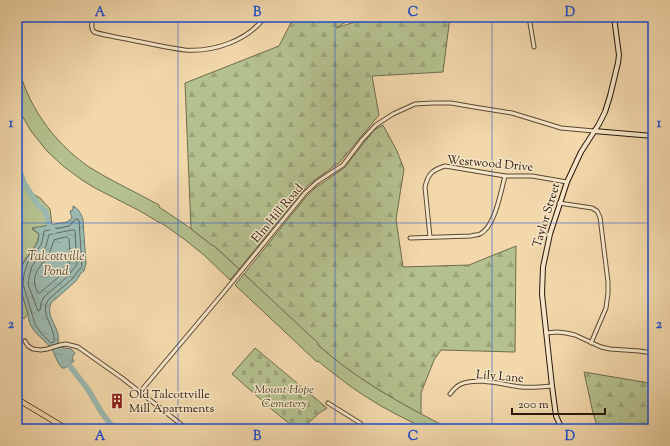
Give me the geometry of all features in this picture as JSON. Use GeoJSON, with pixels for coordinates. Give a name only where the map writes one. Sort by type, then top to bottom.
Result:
{"type":"FeatureCollection","features":[{"type":"Feature","properties":{"kind":"main road"},"geometry":{"type":"LineString","coordinates":[[17,399],[67,429]]}},
{"type":"Feature","properties":{"kind":"street"},"geometry":{"type":"LineString","coordinates":[[93,17],[92,30],[96,32],[186,50],[198,50],[222,46],[251,32],[264,17]]}},
{"type":"Feature","properties":{"kind":"street"},"geometry":{"type":"LineString","coordinates":[[529,17],[534,47]]}},
{"type":"Feature","properties":{"kind":"street","name":"Taylor Street"},"geometry":{"type":"LineString","coordinates":[[562,429],[556,416],[552,386],[542,294],[543,268],[550,234],[567,182],[581,152],[605,112],[610,96],[618,63],[614,17]]}},
{"type":"Feature","properties":{"kind":"street","name":"Elm Hill Road"},"geometry":{"type":"LineString","coordinates":[[140,392],[305,193],[317,182],[343,165],[369,132],[376,125],[393,114],[415,104],[451,103],[512,113],[561,128],[653,136]]}},
{"type":"Feature","properties":{"kind":"street","name":"Westwood Drive"},"geometry":{"type":"LineString","coordinates":[[430,237],[424,187],[426,179],[431,172],[437,169],[445,166],[506,176],[532,176],[567,182]]}},
{"type":"Feature","properties":{"kind":"street"},"geometry":{"type":"LineString","coordinates":[[410,238],[471,236],[481,234],[488,228],[492,221],[506,176]]}},
{"type":"Feature","properties":{"kind":"street"},"geometry":{"type":"LineString","coordinates":[[559,203],[592,208],[597,211],[600,217],[608,293],[606,308],[591,343]]}},
{"type":"Feature","properties":{"kind":"street"},"geometry":{"type":"LineString","coordinates":[[546,333],[557,332],[575,335],[591,343],[610,349],[639,350],[653,353]]}},
{"type":"Feature","properties":{"kind":"street"},"geometry":{"type":"LineString","coordinates":[[25,341],[28,346],[33,349],[41,350],[60,345],[78,347],[122,378],[187,429]]}},
{"type":"Feature","properties":{"kind":"street","name":"Lily Lane"},"geometry":{"type":"LineString","coordinates":[[450,394],[461,384],[471,382],[488,382],[522,387],[552,386]]}},
{"type":"Feature","properties":{"kind":"street"},"geometry":{"type":"LineString","coordinates":[[328,403],[360,423],[364,429]]}},
{"type":"Feature","properties":{"kind":"green space"},"geometry":{"type":"Polygon","coordinates":[[[294,17],[354,17],[336,28],[367,17],[450,17],[443,72],[372,76],[379,115],[340,162],[308,185],[239,269],[214,246],[191,229],[185,83],[279,46],[294,17]]]}},
{"type":"Feature","properties":{"kind":"green space"},"geometry":{"type":"Polygon","coordinates":[[[17,61],[21,77],[34,107],[53,134],[64,146],[89,167],[159,205],[159,207],[213,245],[239,269],[230,280],[204,255],[160,222],[82,180],[63,166],[46,150],[31,131],[17,107],[17,61]]]}},
{"type":"Feature","properties":{"kind":"green space"},"geometry":{"type":"Polygon","coordinates":[[[383,125],[397,151],[404,169],[396,219],[403,267],[469,265],[516,246],[515,352],[441,350],[434,360],[421,393],[421,415],[357,376],[339,363],[318,345],[244,274],[305,198],[315,188],[344,168],[374,130],[383,125]]]}},
{"type":"Feature","properties":{"kind":"green space"},"geometry":{"type":"Polygon","coordinates":[[[17,173],[26,190],[40,198],[50,209],[52,225],[32,229],[39,234],[38,238],[24,261],[20,274],[22,294],[28,314],[24,319],[17,311],[17,173]]]}},
{"type":"Feature","properties":{"kind":"green space"},"geometry":{"type":"Polygon","coordinates":[[[244,274],[318,343],[318,345],[348,370],[415,411],[450,429],[428,429],[401,417],[361,394],[318,361],[317,362],[235,285],[244,274]]]}},
{"type":"Feature","properties":{"kind":"green space","name":"Mount Hope Cemetery"},"geometry":{"type":"Polygon","coordinates":[[[255,348],[327,408],[302,429],[296,429],[275,412],[232,374],[255,348]]]}},
{"type":"Feature","properties":{"kind":"green space"},"geometry":{"type":"Polygon","coordinates":[[[584,372],[649,383],[653,429],[598,429],[584,372]]]}},
{"type":"Feature","properties":{"kind":"water","name":"Talcottville Pond"},"geometry":{"type":"Polygon","coordinates":[[[73,206],[80,212],[83,220],[86,264],[84,271],[76,281],[51,303],[50,307],[50,315],[58,334],[59,347],[71,349],[75,353],[72,358],[74,361],[65,368],[62,368],[51,348],[30,325],[20,279],[22,266],[39,238],[39,234],[32,228],[67,222],[72,218],[70,211],[73,210],[73,206]]]}},
{"type":"Feature","properties":{"kind":"waterway"},"geometry":{"type":"LineString","coordinates":[[17,164],[24,183],[38,205],[45,211],[49,224],[54,231]]}},
{"type":"Feature","properties":{"kind":"waterway"},"geometry":{"type":"LineString","coordinates":[[65,360],[87,388],[102,413],[114,429]]}},
{"type":"Feature","properties":{"kind":"place","name":"Old Talcottville Mill Apartments"},"geometry":{"type":"Point","coordinates":[117,401]}}]}
